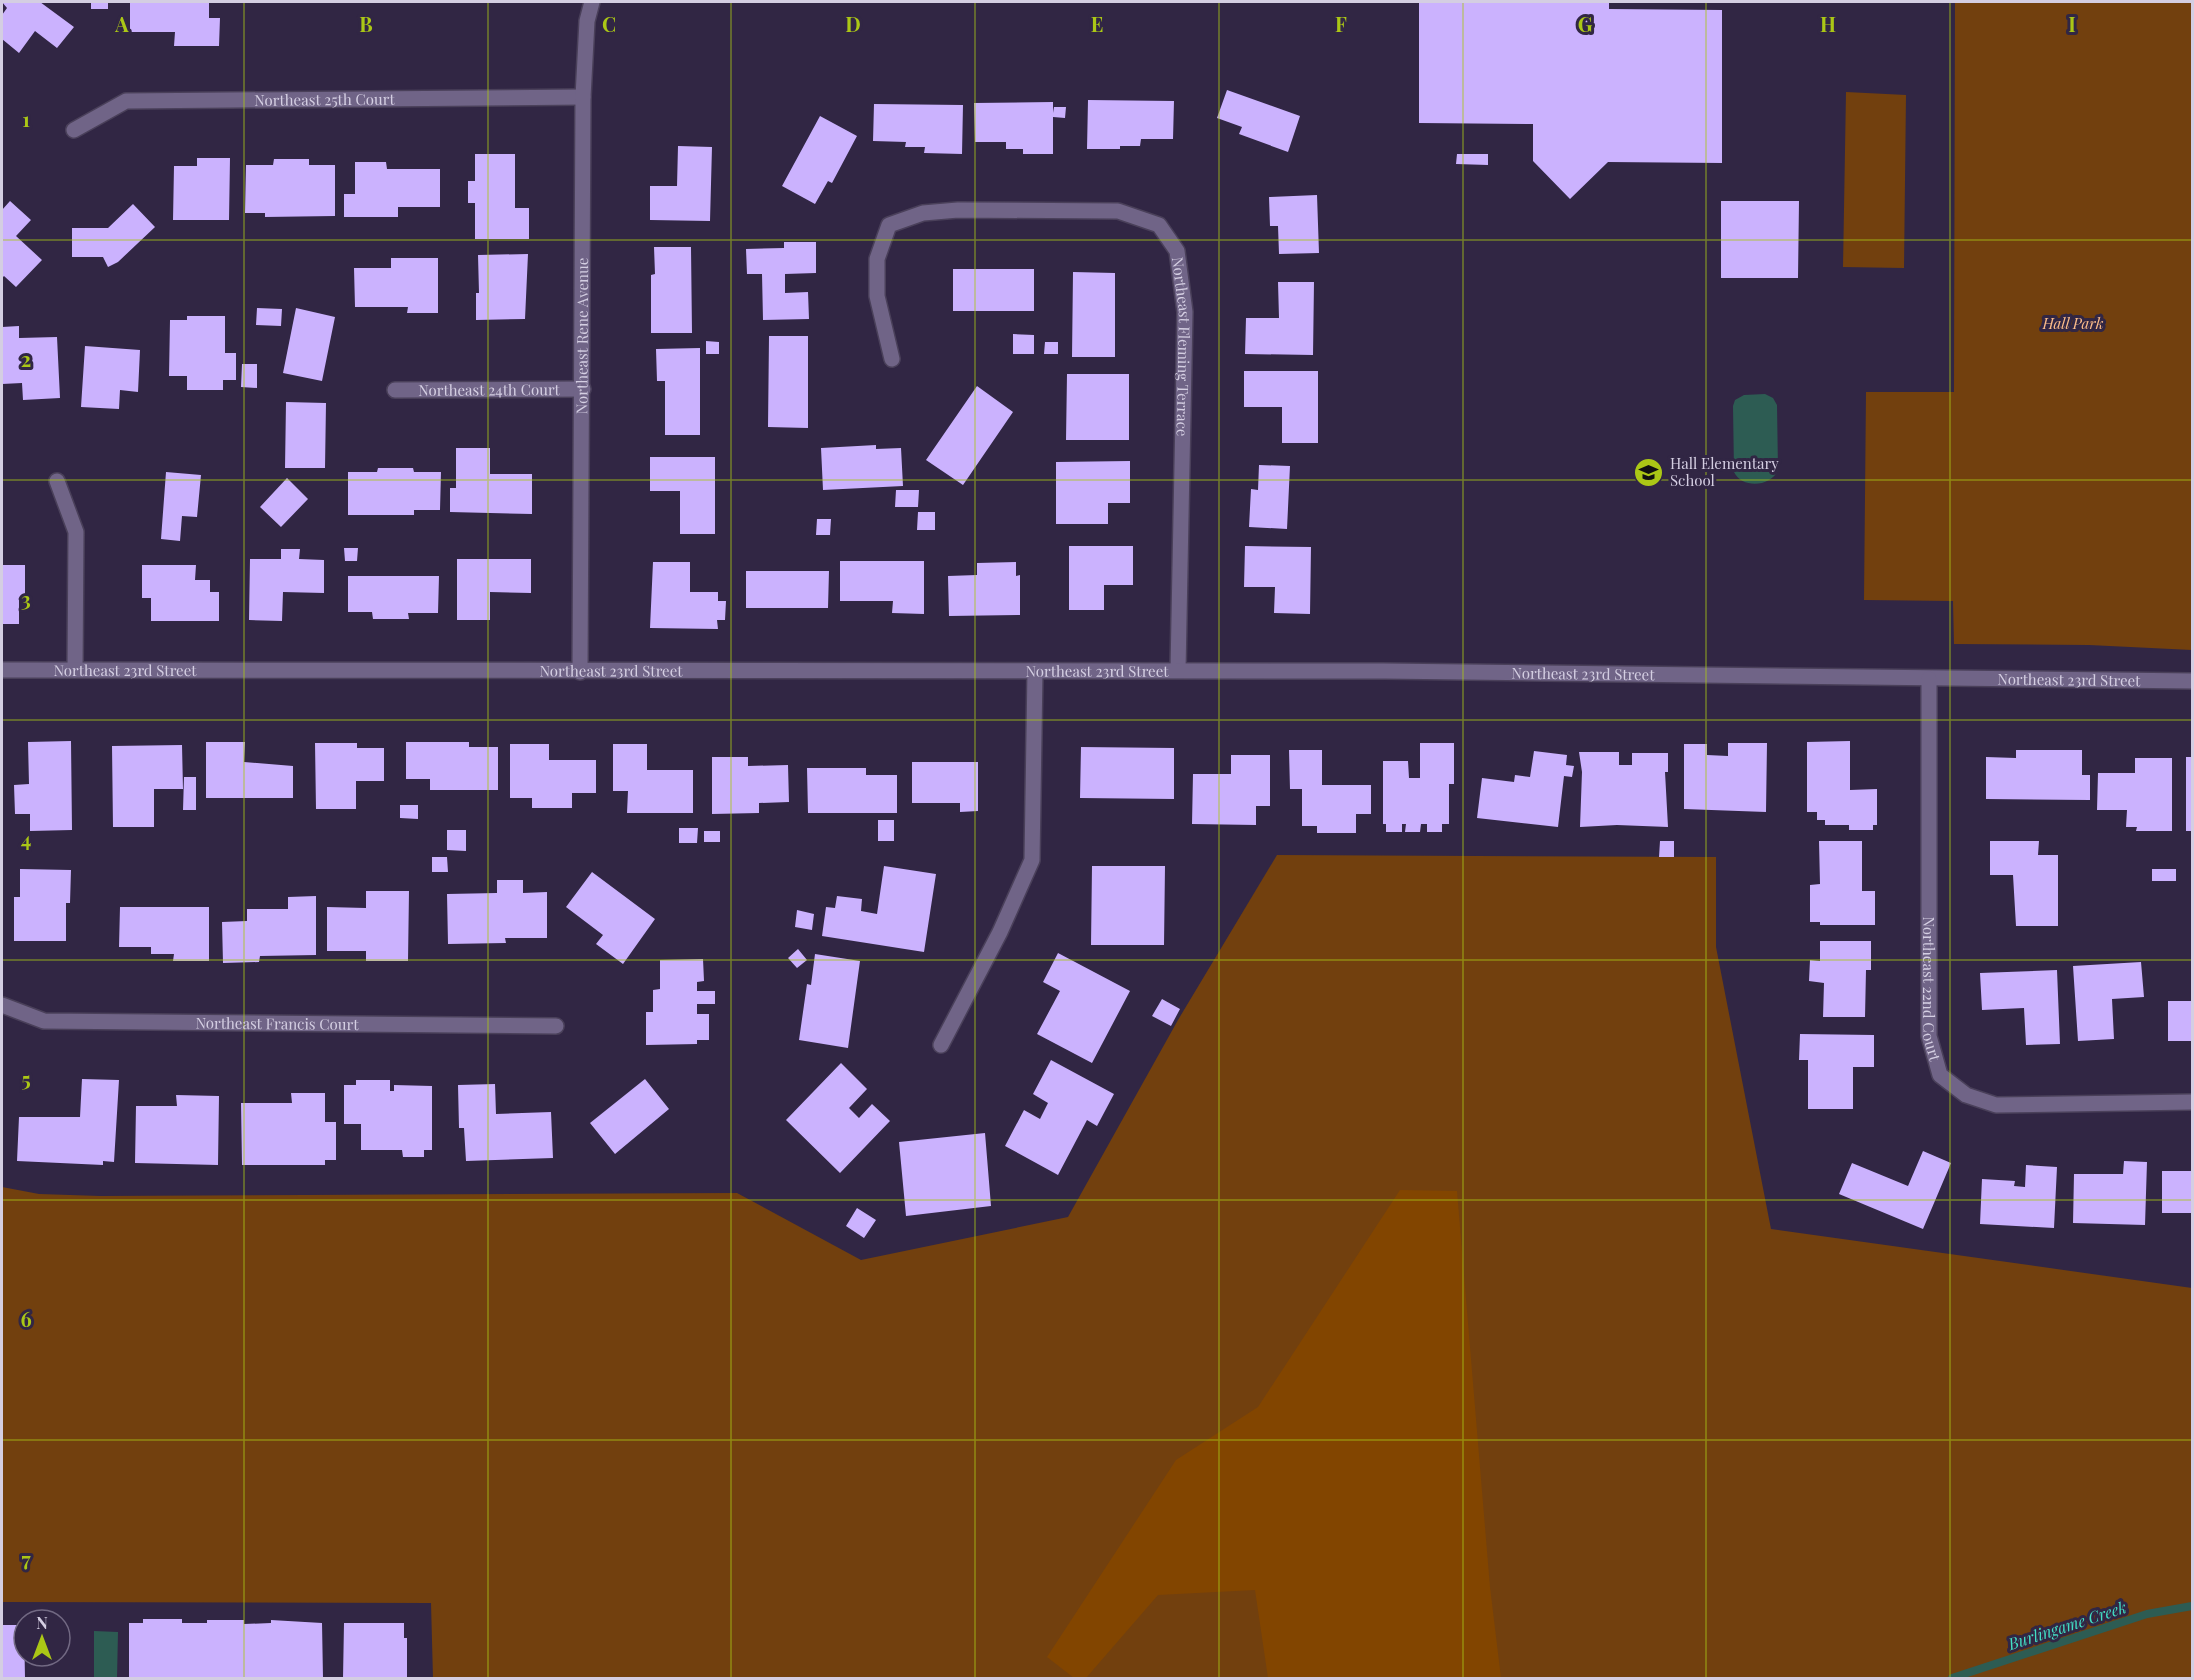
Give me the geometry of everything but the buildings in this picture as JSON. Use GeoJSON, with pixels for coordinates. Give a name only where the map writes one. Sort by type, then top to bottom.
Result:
{"type":"FeatureCollection","features":[{"type":"Feature","properties":{"kind":"street","name":"Northeast Rene Avenue"},"geometry":{"type":"LineString","coordinates":[[580,672],[583,97],[587,21],[592,2]]}},
{"type":"Feature","properties":{"kind":"street","name":"Northeast 25th Court"},"geometry":{"type":"LineString","coordinates":[[74,130],[126,100],[583,97]]}},
{"type":"Feature","properties":{"kind":"street","name":"Northeast Fleming Terrace"},"geometry":{"type":"LineString","coordinates":[[892,359],[877,296],[877,259],[889,225],[923,213],[958,210],[1118,211],[1159,225],[1177,251],[1185,312],[1178,670]]}},
{"type":"Feature","properties":{"kind":"street","name":"Northeast 24th Court"},"geometry":{"type":"LineString","coordinates":[[395,390],[583,389]]}},
{"type":"Feature","properties":{"kind":"street"},"geometry":{"type":"LineString","coordinates":[[57,481],[76,532],[75,670]]}},
{"type":"Feature","properties":{"kind":"street","name":"Northeast 23rd Street"},"geometry":{"type":"LineString","coordinates":[[2,670],[580,672],[1178,670],[2193,681]]}},
{"type":"Feature","properties":{"kind":"street"},"geometry":{"type":"LineString","coordinates":[[940,1045],[1000,932],[1032,860],[1035,671]]}},
{"type":"Feature","properties":{"kind":"street","name":"Northeast 22nd Court"},"geometry":{"type":"LineString","coordinates":[[1929,678],[1929,1036],[1940,1075],[1966,1095],[1996,1105],[2193,1102]]}},
{"type":"Feature","properties":{"kind":"street","name":"Northeast Francis Court"},"geometry":{"type":"LineString","coordinates":[[2,1005],[8,1010],[44,1022],[556,1026]]}},
{"type":"Feature","properties":{"kind":"green space","name":"Hall Park"},"geometry":{"type":"Polygon","coordinates":[[[1955,2],[2192,2],[2192,650],[2089,645],[1954,644],[1953,601],[1864,600],[1866,392],[1954,392],[1955,2]]]}},
{"type":"Feature","properties":{"kind":"green space"},"geometry":{"type":"Polygon","coordinates":[[[1846,92],[1906,95],[1904,268],[1843,267],[1846,92]]]}},
{"type":"Feature","properties":{"kind":"green space"},"geometry":{"type":"Polygon","coordinates":[[[1277,855],[1716,857],[1716,947],[1771,1229],[2192,1288],[2192,1678],[433,1678],[431,1603],[2,1602],[2,1187],[39,1194],[100,1196],[737,1193],[861,1260],[1068,1217],[1178,1020],[1277,855]]]}},
{"type":"Feature","properties":{"kind":"shaded area"},"geometry":{"type":"Polygon","coordinates":[[[1765,394],[1773,398],[1777,405],[1778,470],[1769,480],[1756,484],[1743,481],[1734,472],[1733,406],[1735,400],[1744,395],[1765,394]]]}},
{"type":"Feature","properties":{"kind":"shaded area"},"geometry":{"type":"Polygon","coordinates":[[[1400,1190],[1457,1191],[1490,1587],[1501,1678],[1268,1678],[1255,1590],[1158,1595],[1086,1678],[1074,1678],[1047,1657],[1176,1460],[1258,1407],[1400,1190]]]}},
{"type":"Feature","properties":{"kind":"shaded area"},"geometry":{"type":"Polygon","coordinates":[[[94,1631],[118,1632],[117,1678],[94,1678],[94,1631]]]}},
{"type":"Feature","properties":{"kind":"waterway","name":"Burlingame Creek"},"geometry":{"type":"LineString","coordinates":[[1952,1678],[2147,1614],[2192,1606]]}},
{"type":"Feature","properties":{"kind":"place","name":"Hall Elementary School"},"geometry":{"type":"Point","coordinates":[1649,472]}}]}
